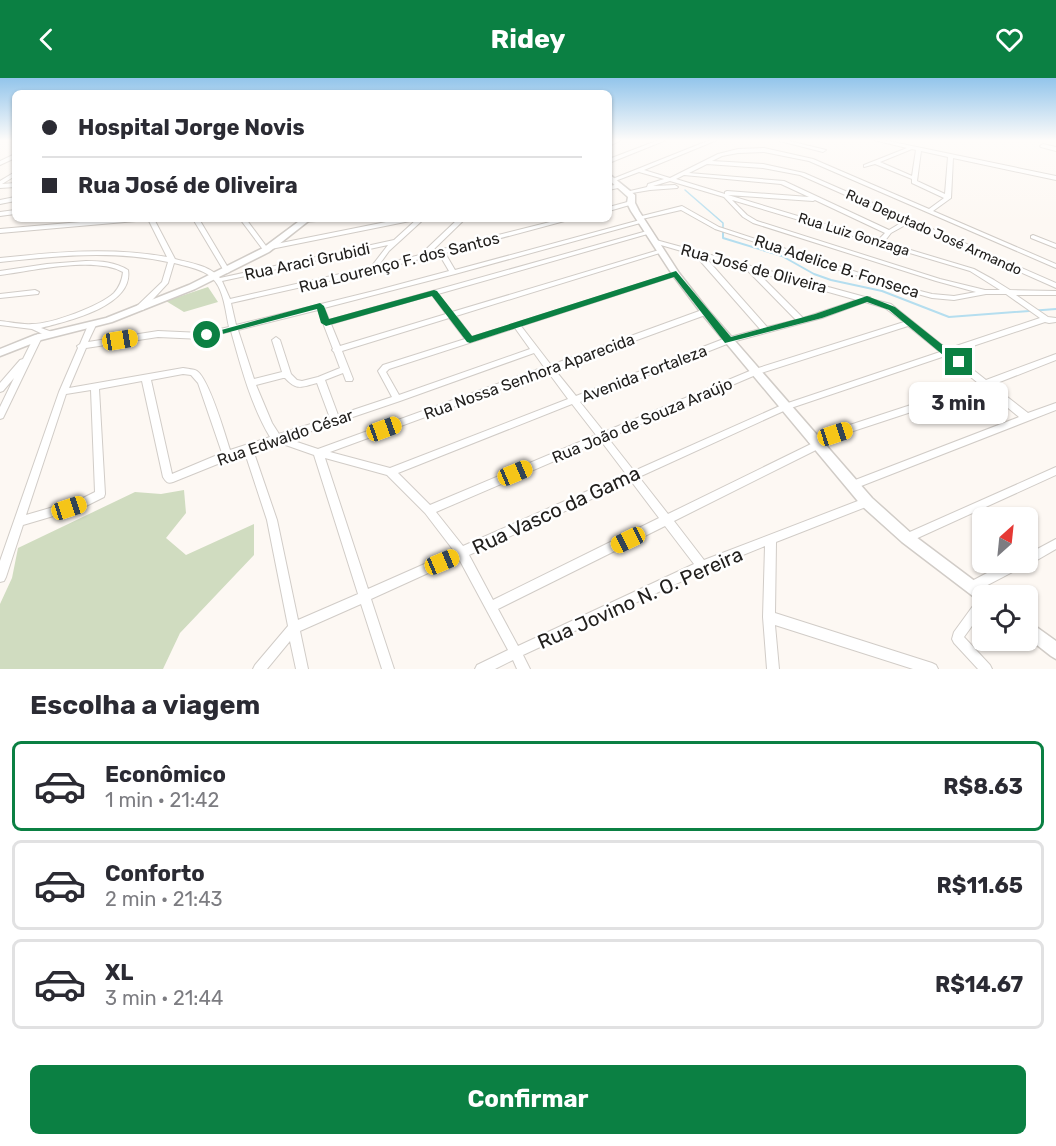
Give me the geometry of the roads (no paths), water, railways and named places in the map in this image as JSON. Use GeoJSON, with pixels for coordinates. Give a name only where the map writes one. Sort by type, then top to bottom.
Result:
{"type":"FeatureCollection","features":[{"type":"Feature","properties":{"kind":"main road"},"geometry":{"type":"LineString","coordinates":[[612,179],[632,197],[631,203],[676,274],[729,340]]}},
{"type":"Feature","properties":{"kind":"main road"},"geometry":{"type":"LineString","coordinates":[[0,353],[43,335],[92,325],[139,309],[217,278],[268,249],[302,222]]}},
{"type":"Feature","properties":{"kind":"main road","name":"Avenida Fortaleza"},"geometry":{"type":"LineString","coordinates":[[729,340],[867,502],[907,538],[972,587]]}},
{"type":"Feature","properties":{"kind":"main road"},"geometry":{"type":"LineString","coordinates":[[1038,635],[1053,644]]}},
{"type":"Feature","properties":{"kind":"street"},"geometry":{"type":"LineString","coordinates":[[612,178],[645,168]]}},
{"type":"Feature","properties":{"kind":"street"},"geometry":{"type":"LineString","coordinates":[[650,188],[650,185],[672,179],[696,168]]}},
{"type":"Feature","properties":{"kind":"street","name":"Rua Deputado José Armando"},"geometry":{"type":"LineString","coordinates":[[772,168],[802,174],[1056,286]]}},
{"type":"Feature","properties":{"kind":"street"},"geometry":{"type":"LineString","coordinates":[[828,168],[1056,266]]}},
{"type":"Feature","properties":{"kind":"street"},"geometry":{"type":"LineString","coordinates":[[889,168],[914,178]]}},
{"type":"Feature","properties":{"kind":"street"},"geometry":{"type":"LineString","coordinates":[[914,168],[917,185],[948,198]]}},
{"type":"Feature","properties":{"kind":"street"},"geometry":{"type":"LineString","coordinates":[[929,211],[945,203],[948,198],[950,168]]}},
{"type":"Feature","properties":{"kind":"street"},"geometry":{"type":"LineString","coordinates":[[1006,168],[1056,178]]}},
{"type":"Feature","properties":{"kind":"street"},"geometry":{"type":"LineString","coordinates":[[781,169],[782,182]]}},
{"type":"Feature","properties":{"kind":"street","name":"Rua Luiz Gonzaga"},"geometry":{"type":"LineString","coordinates":[[639,170],[972,270],[1056,326]]}},
{"type":"Feature","properties":{"kind":"street"},"geometry":{"type":"LineString","coordinates":[[685,174],[782,182],[889,232]]}},
{"type":"Feature","properties":{"kind":"street"},"geometry":{"type":"LineString","coordinates":[[612,187],[620,186]]}},
{"type":"Feature","properties":{"kind":"street"},"geometry":{"type":"LineString","coordinates":[[628,193],[650,188],[675,187]]}},
{"type":"Feature","properties":{"kind":"street"},"geometry":{"type":"LineString","coordinates":[[714,192],[818,199]]}},
{"type":"Feature","properties":{"kind":"street"},"geometry":{"type":"LineString","coordinates":[[724,195],[745,216],[755,222],[938,280],[986,292]]}},
{"type":"Feature","properties":{"kind":"street"},"geometry":{"type":"LineString","coordinates":[[889,212],[907,202]]}},
{"type":"Feature","properties":{"kind":"street"},"geometry":{"type":"LineString","coordinates":[[612,208],[631,203]]}},
{"type":"Feature","properties":{"kind":"street","name":"Rua Adelice B. Fonseca"},"geometry":{"type":"LineString","coordinates":[[641,219],[680,208],[723,230],[932,296],[954,298],[986,292],[1056,293]]}},
{"type":"Feature","properties":{"kind":"street"},"geometry":{"type":"LineString","coordinates":[[81,346],[158,334],[202,336],[453,273],[641,219]]}},
{"type":"Feature","properties":{"kind":"street"},"geometry":{"type":"LineString","coordinates":[[880,242],[889,232],[909,221]]}},
{"type":"Feature","properties":{"kind":"street"},"geometry":{"type":"LineString","coordinates":[[0,231],[102,222]]}},
{"type":"Feature","properties":{"kind":"street"},"geometry":{"type":"LineString","coordinates":[[139,309],[165,283],[172,260],[153,222]]}},
{"type":"Feature","properties":{"kind":"street"},"geometry":{"type":"LineString","coordinates":[[198,222],[227,271]]}},
{"type":"Feature","properties":{"kind":"street"},"geometry":{"type":"LineString","coordinates":[[246,222],[268,249],[396,222]]}},
{"type":"Feature","properties":{"kind":"street"},"geometry":{"type":"LineString","coordinates":[[373,269],[380,257],[418,222]]}},
{"type":"Feature","properties":{"kind":"street"},"geometry":{"type":"LineString","coordinates":[[423,256],[459,222]]}},
{"type":"Feature","properties":{"kind":"street","name":"Rua Lourenço F. dos Santos"},"geometry":{"type":"LineString","coordinates":[[227,302],[373,269],[557,222]]}},
{"type":"Feature","properties":{"kind":"street"},"geometry":{"type":"LineString","coordinates":[[326,323],[649,232]]}},
{"type":"Feature","properties":{"kind":"street"},"geometry":{"type":"LineString","coordinates":[[1032,237],[1056,246]]}},
{"type":"Feature","properties":{"kind":"street","name":"Rua Araci Grubidi"},"geometry":{"type":"LineString","coordinates":[[217,278],[395,242]]}},
{"type":"Feature","properties":{"kind":"street"},"geometry":{"type":"LineString","coordinates":[[336,350],[658,246]]}},
{"type":"Feature","properties":{"kind":"street","name":"Rua José de Oliveira"},"geometry":{"type":"LineString","coordinates":[[658,246],[697,253],[867,298],[888,306],[1026,417]]}},
{"type":"Feature","properties":{"kind":"street"},"geometry":{"type":"LineString","coordinates":[[80,264],[90,252]]}},
{"type":"Feature","properties":{"kind":"street"},"geometry":{"type":"LineString","coordinates":[[0,260],[90,252],[121,253],[172,260],[203,270],[217,278],[270,429],[278,439],[318,453],[390,472],[429,510],[462,554],[524,669]]}},
{"type":"Feature","properties":{"kind":"street"},"geometry":{"type":"LineString","coordinates":[[441,252],[453,273]]}},
{"type":"Feature","properties":{"kind":"street"},"geometry":{"type":"LineString","coordinates":[[697,253],[766,331]]}},
{"type":"Feature","properties":{"kind":"street"},"geometry":{"type":"LineString","coordinates":[[0,273],[99,263],[118,266],[126,271],[126,282],[115,296],[96,308],[33,327],[0,323]]}},
{"type":"Feature","properties":{"kind":"street"},"geometry":{"type":"LineString","coordinates":[[749,268],[802,321]]}},
{"type":"Feature","properties":{"kind":"street"},"geometry":{"type":"LineString","coordinates":[[397,399],[382,371],[383,368],[676,274]]}},
{"type":"Feature","properties":{"kind":"street"},"geometry":{"type":"LineString","coordinates":[[0,296],[35,292]]}},
{"type":"Feature","properties":{"kind":"street"},"geometry":{"type":"LineString","coordinates":[[434,292],[470,340]]}},
{"type":"Feature","properties":{"kind":"street"},"geometry":{"type":"LineString","coordinates":[[729,340],[802,321],[867,298]]}},
{"type":"Feature","properties":{"kind":"street"},"geometry":{"type":"LineString","coordinates":[[320,306],[349,379]]}},
{"type":"Feature","properties":{"kind":"street","name":"Rua Nossa Senhora Aparecida"},"geometry":{"type":"LineString","coordinates":[[318,453],[705,312]]}},
{"type":"Feature","properties":{"kind":"street"},"geometry":{"type":"LineString","coordinates":[[1046,319],[1056,320]]}},
{"type":"Feature","properties":{"kind":"street","name":"Rua Vasco da Gama"},"geometry":{"type":"LineString","coordinates":[[294,628],[785,407],[1046,319]]}},
{"type":"Feature","properties":{"kind":"street","name":"Rua João de Souza Araújo"},"geometry":{"type":"LineString","coordinates":[[429,510],[755,372],[910,323]]}},
{"type":"Feature","properties":{"kind":"street"},"geometry":{"type":"LineString","coordinates":[[0,577],[63,392],[92,325]]}},
{"type":"Feature","properties":{"kind":"street"},"geometry":{"type":"LineString","coordinates":[[516,325],[702,566]]}},
{"type":"Feature","properties":{"kind":"street"},"geometry":{"type":"LineString","coordinates":[[0,389],[43,335],[33,327]]}},
{"type":"Feature","properties":{"kind":"street"},"geometry":{"type":"LineString","coordinates":[[276,340],[287,375],[297,384],[320,379],[345,369]]}},
{"type":"Feature","properties":{"kind":"street","name":"Avenida Fortaleza"},"geometry":{"type":"LineString","coordinates":[[390,472],[729,340]]}},
{"type":"Feature","properties":{"kind":"street","name":"Rua Edwaldo César"},"geometry":{"type":"LineString","coordinates":[[146,378],[170,479],[227,455],[397,399],[535,350]]}},
{"type":"Feature","properties":{"kind":"street"},"geometry":{"type":"LineString","coordinates":[[0,416],[29,355]]}},
{"type":"Feature","properties":{"kind":"street"},"geometry":{"type":"LineString","coordinates":[[489,607],[668,521],[815,443],[1056,357]]}},
{"type":"Feature","properties":{"kind":"street"},"geometry":{"type":"LineString","coordinates":[[63,392],[183,371],[198,375],[227,455]]}},
{"type":"Feature","properties":{"kind":"street"},"geometry":{"type":"LineString","coordinates":[[252,383],[277,375],[287,375]]}},
{"type":"Feature","properties":{"kind":"street"},"geometry":{"type":"LineString","coordinates":[[320,379],[335,420]]}},
{"type":"Feature","properties":{"kind":"street"},"geometry":{"type":"LineString","coordinates":[[20,522],[66,509],[98,496],[101,490],[95,386]]}},
{"type":"Feature","properties":{"kind":"street"},"geometry":{"type":"LineString","coordinates":[[853,485],[1056,406]]}},
{"type":"Feature","properties":{"kind":"street"},"geometry":{"type":"LineString","coordinates":[[248,448],[272,520],[303,668]]}},
{"type":"Feature","properties":{"kind":"street"},"geometry":{"type":"LineString","coordinates":[[318,453],[388,669]]}},
{"type":"Feature","properties":{"kind":"street"},"geometry":{"type":"LineString","coordinates":[[907,538],[1056,471]]}},
{"type":"Feature","properties":{"kind":"street","name":"Rua Jovino N. O. Pereira"},"geometry":{"type":"LineString","coordinates":[[481,669],[702,566],[867,502]]}},
{"type":"Feature","properties":{"kind":"street"},"geometry":{"type":"LineString","coordinates":[[771,540],[769,617],[773,669]]}},
{"type":"Feature","properties":{"kind":"street"},"geometry":{"type":"LineString","coordinates":[[1038,554],[1056,544]]}},
{"type":"Feature","properties":{"kind":"street"},"geometry":{"type":"LineString","coordinates":[[987,585],[1004,573]]}},
{"type":"Feature","properties":{"kind":"street"},"geometry":{"type":"LineString","coordinates":[[769,617],[932,669]]}},
{"type":"Feature","properties":{"kind":"street"},"geometry":{"type":"LineString","coordinates":[[972,617],[958,639],[987,669]]}},
{"type":"Feature","properties":{"kind":"street"},"geometry":{"type":"LineString","coordinates":[[259,669],[294,628]]}},
{"type":"Feature","properties":{"kind":"waterway"},"geometry":{"type":"LineString","coordinates":[[685,190],[723,223],[723,238],[782,256],[814,274],[831,280],[882,291],[949,317],[1056,309]]}}]}
